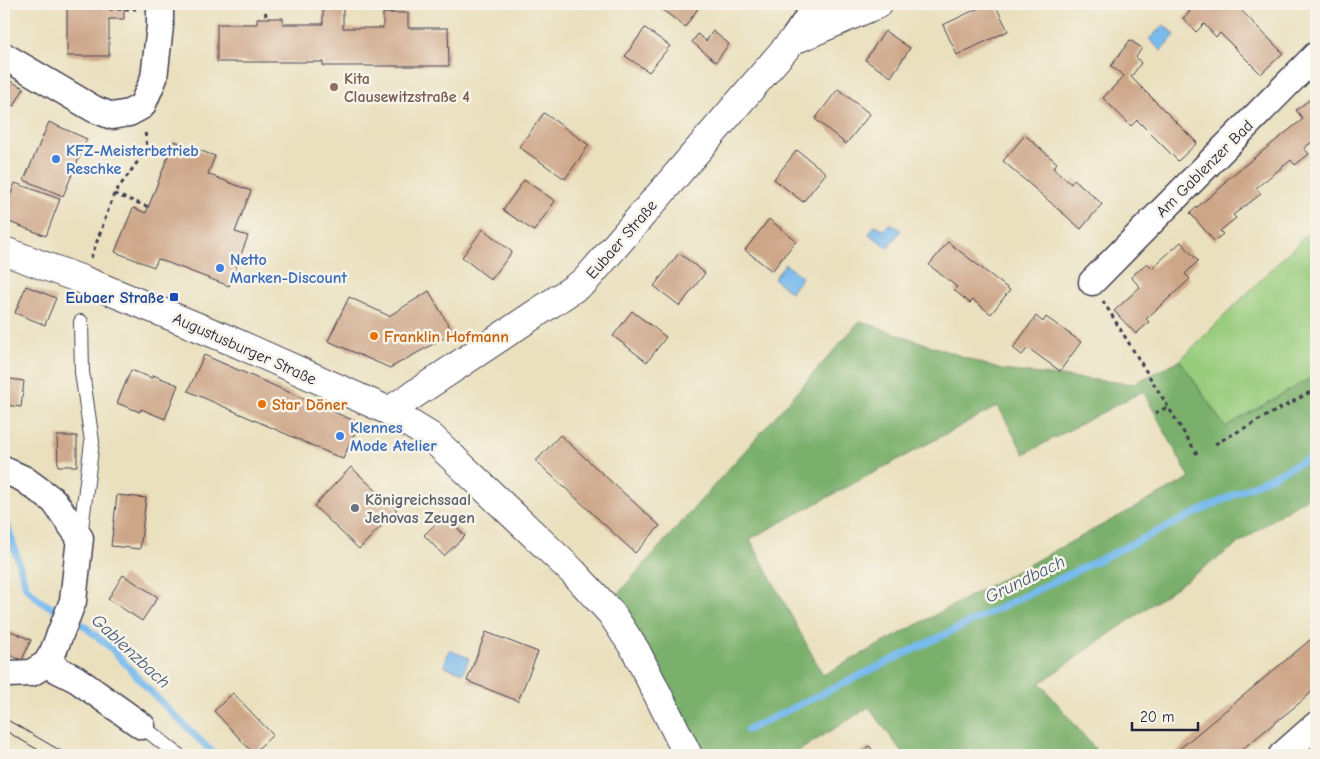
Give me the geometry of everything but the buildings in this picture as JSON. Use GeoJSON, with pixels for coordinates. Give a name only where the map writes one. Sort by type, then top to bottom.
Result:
{"type":"FeatureCollection","features":[{"type":"Feature","properties":{"kind":"main road","name":"Eubaer Straße"},"geometry":{"type":"LineString","coordinates":[[389,411],[585,282],[792,41],[878,4]]}},
{"type":"Feature","properties":{"kind":"main road","name":"Augustusburger Straße"},"geometry":{"type":"LineString","coordinates":[[4,251],[83,280],[232,340],[389,411],[430,436],[573,572],[611,613],[636,651],[688,755]]}},
{"type":"Feature","properties":{"kind":"street"},"geometry":{"type":"LineString","coordinates":[[4,56],[94,109],[112,116],[129,114],[142,106],[154,78],[160,26],[160,4]]}},
{"type":"Feature","properties":{"kind":"street","name":"Eubaer Straße"},"geometry":{"type":"LineString","coordinates":[[792,41],[817,4]]}},
{"type":"Feature","properties":{"kind":"street","name":"Am Gablenzer Bad"},"geometry":{"type":"LineString","coordinates":[[1092,282],[1316,54]]}},
{"type":"Feature","properties":{"kind":"street"},"geometry":{"type":"LineString","coordinates":[[4,470],[24,479],[54,501],[80,538],[73,601],[60,636],[46,664],[31,673],[4,673]]}},
{"type":"Feature","properties":{"kind":"street"},"geometry":{"type":"LineString","coordinates":[[46,664],[76,679],[142,726]]}},
{"type":"Feature","properties":{"kind":"street"},"geometry":{"type":"LineString","coordinates":[[1282,755],[1316,725]]}},
{"type":"Feature","properties":{"kind":"lane"},"geometry":{"type":"LineString","coordinates":[[80,538],[92,442],[82,372],[81,322]]}},
{"type":"Feature","properties":{"kind":"lane"},"geometry":{"type":"LineString","coordinates":[[142,726],[178,755]]}},
{"type":"Feature","properties":{"kind":"path"},"geometry":{"type":"LineString","coordinates":[[265,4],[266,18]]}},
{"type":"Feature","properties":{"kind":"path"},"geometry":{"type":"LineString","coordinates":[[390,4],[390,13]]}},
{"type":"Feature","properties":{"kind":"path"},"geometry":{"type":"LineString","coordinates":[[83,280],[114,194],[147,149],[142,106]]}},
{"type":"Feature","properties":{"kind":"path"},"geometry":{"type":"LineString","coordinates":[[114,194],[149,207]]}},
{"type":"Feature","properties":{"kind":"path"},"geometry":{"type":"LineString","coordinates":[[1110,313],[1197,454]]}},
{"type":"Feature","properties":{"kind":"path"},"geometry":{"type":"LineString","coordinates":[[1215,444],[1316,389]]}},
{"type":"Feature","properties":{"kind":"path"},"geometry":{"type":"LineString","coordinates":[[1155,413],[1168,407]]}},
{"type":"Feature","properties":{"kind":"green space"},"geometry":{"type":"Polygon","coordinates":[[[1316,225],[1316,375],[1225,427],[1180,360],[1316,225]]]}},
{"type":"Feature","properties":{"kind":"green space"},"geometry":{"type":"Polygon","coordinates":[[[860,321],[1001,370],[1133,384],[1180,360],[1225,427],[1316,375],[1316,492],[1276,517],[1040,683],[1100,755],[904,755],[869,707],[792,755],[692,755],[615,597],[860,321]],[[1143,391],[1024,454],[998,406],[750,539],[823,675],[1190,478],[1143,391]]]}},
{"type":"Feature","properties":{"kind":"water"},"geometry":{"type":"Polygon","coordinates":[[[1164,25],[1175,35],[1161,51],[1149,39],[1164,25]]]}},
{"type":"Feature","properties":{"kind":"water"},"geometry":{"type":"Polygon","coordinates":[[[890,223],[901,230],[888,248],[869,234],[875,225],[884,230],[890,223]]]}},
{"type":"Feature","properties":{"kind":"water"},"geometry":{"type":"Polygon","coordinates":[[[785,264],[802,277],[791,292],[774,279],[785,264]]]}},
{"type":"Feature","properties":{"kind":"water"},"geometry":{"type":"Polygon","coordinates":[[[449,650],[469,658],[463,673],[444,666],[449,650]]]}},
{"type":"Feature","properties":{"kind":"waterway","name":"Grundbach"},"geometry":{"type":"LineString","coordinates":[[747,730],[1316,455]]}},
{"type":"Feature","properties":{"kind":"waterway","name":"Gablenzbach"},"geometry":{"type":"LineString","coordinates":[[4,520],[8,527],[26,587],[40,601],[83,625],[111,648],[149,690],[215,755]]}},
{"type":"Feature","properties":{"kind":"tram line"},"geometry":{"type":"LineString","coordinates":[[4,718],[68,755]]}},
{"type":"Feature","properties":{"kind":"tram line"},"geometry":{"type":"LineString","coordinates":[[4,730],[47,755]]}},
{"type":"Feature","properties":{"kind":"place","name":"Kita Clausewitzstraße 4"},"geometry":{"type":"Point","coordinates":[334,87]}},
{"type":"Feature","properties":{"kind":"place","name":"KFZ-Meisterbetrieb Reschke"},"geometry":{"type":"Point","coordinates":[56,159]}},
{"type":"Feature","properties":{"kind":"place","name":"Netto Marken-Discount"},"geometry":{"type":"Point","coordinates":[220,268]}},
{"type":"Feature","properties":{"kind":"place","name":"Eubaer Straße"},"geometry":{"type":"Point","coordinates":[174,297]}},
{"type":"Feature","properties":{"kind":"place","name":"Franklin Hofmann"},"geometry":{"type":"Point","coordinates":[374,336]}},
{"type":"Feature","properties":{"kind":"place","name":"Star Döner"},"geometry":{"type":"Point","coordinates":[262,404]}},
{"type":"Feature","properties":{"kind":"place","name":"Klennes Mode Atelier"},"geometry":{"type":"Point","coordinates":[340,436]}},
{"type":"Feature","properties":{"kind":"place","name":"Königreichssaal Jehovas Zeugen"},"geometry":{"type":"Point","coordinates":[355,508]}}]}
